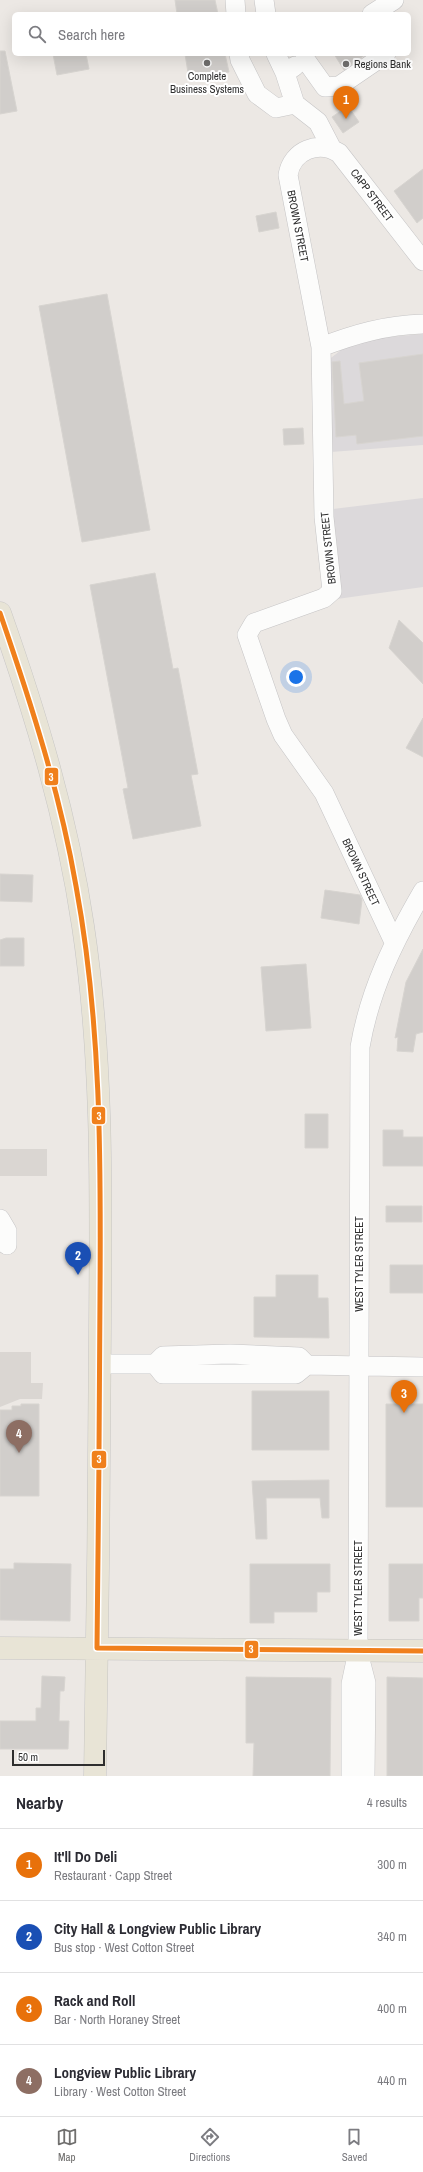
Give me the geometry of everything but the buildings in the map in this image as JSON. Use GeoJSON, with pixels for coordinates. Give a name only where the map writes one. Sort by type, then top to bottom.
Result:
{"type":"FeatureCollection","features":[{"type":"Feature","properties":{"kind":"main road"},"geometry":{"type":"LineString","coordinates":[[0,613],[5,645],[36,717],[59,803],[79,903],[89,972],[97,1053],[100,1121],[100,1364],[95,1776]]}},
{"type":"Feature","properties":{"kind":"main road"},"geometry":{"type":"LineString","coordinates":[[0,1648],[423,1651]]}},
{"type":"Feature","properties":{"kind":"street"},"geometry":{"type":"LineString","coordinates":[[235,0],[236,12]]}},
{"type":"Feature","properties":{"kind":"street"},"geometry":{"type":"LineString","coordinates":[[264,0],[266,12]]}},
{"type":"Feature","properties":{"kind":"street"},"geometry":{"type":"LineString","coordinates":[[240,56],[240,60],[257,94],[276,108],[295,104]]}},
{"type":"Feature","properties":{"kind":"street"},"geometry":{"type":"LineString","coordinates":[[277,56],[295,104],[318,122],[332,149]]}},
{"type":"Feature","properties":{"kind":"street"},"geometry":{"type":"LineString","coordinates":[[284,73],[309,56],[325,87],[339,86],[373,56]]}},
{"type":"Feature","properties":{"kind":"street"},"geometry":{"type":"LineString","coordinates":[[339,86],[339,76],[373,56]]}},
{"type":"Feature","properties":{"kind":"street","name":"BROWN STREET"},"geometry":{"type":"LineString","coordinates":[[332,149],[310,150],[296,156],[292,160],[288,175],[319,327],[321,347],[324,517],[332,591],[324,598],[254,623],[246,635],[283,735],[324,793],[394,942]]}},
{"type":"Feature","properties":{"kind":"street","name":"CAPP STREET"},"geometry":{"type":"LineString","coordinates":[[332,149],[344,157],[423,261]]}},
{"type":"Feature","properties":{"kind":"street"},"geometry":{"type":"LineString","coordinates":[[321,347],[365,331],[395,326],[423,324]]}},
{"type":"Feature","properties":{"kind":"street","name":"WEST TYLER STREET"},"geometry":{"type":"LineString","coordinates":[[351,1776],[351,1684],[358,1651],[360,1047],[369,1006],[394,942],[423,891]]}},
{"type":"Feature","properties":{"kind":"street"},"geometry":{"type":"LineString","coordinates":[[0,1219],[7,1231],[7,1245]]}},
{"type":"Feature","properties":{"kind":"street"},"geometry":{"type":"LineString","coordinates":[[100,1364],[155,1364],[163,1356],[230,1354],[299,1357],[306,1365]]}},
{"type":"Feature","properties":{"kind":"street"},"geometry":{"type":"LineString","coordinates":[[155,1364],[163,1374],[230,1375],[296,1374],[306,1365],[423,1367]]}},
{"type":"Feature","properties":{"kind":"street","name":"WEST TYLER STREET"},"geometry":{"type":"LineString","coordinates":[[358,1651],[366,1683],[365,1776]]}},
{"type":"Feature","properties":{"kind":"shaded area"},"geometry":{"type":"Polygon","coordinates":[[[423,334],[423,445],[331,452],[327,361],[354,340],[423,334]]]}},
{"type":"Feature","properties":{"kind":"shaded area"},"geometry":{"type":"Polygon","coordinates":[[[423,498],[423,587],[337,599],[333,509],[423,498]]]}},
{"type":"Feature","properties":{"kind":"shaded area"},"geometry":{"type":"Polygon","coordinates":[[[0,1149],[47,1149],[47,1176],[0,1176],[0,1149]]]}},
{"type":"Feature","properties":{"kind":"shaded area"},"geometry":{"type":"Polygon","coordinates":[[[0,1352],[31,1352],[31,1383],[43,1383],[42,1399],[20,1399],[0,1407],[0,1352]]]}},
{"type":"Feature","properties":{"kind":"transit line","name":"3"},"geometry":{"type":"LineString","coordinates":[[0,613],[44,748],[62,817],[76,886],[84,937],[95,1039],[98,1090],[100,1193],[100,1383],[97,1648],[423,1651]]}},
{"type":"Feature","properties":{"kind":"place","name":"Complete Business Systems"},"geometry":{"type":"Point","coordinates":[207,63]}},
{"type":"Feature","properties":{"kind":"place","name":"Regions Bank"},"geometry":{"type":"Point","coordinates":[346,64]}},
{"type":"Feature","properties":{"kind":"place","name":"It'll Do Deli"},"geometry":{"type":"Point","coordinates":[346,119]}},
{"type":"Feature","properties":{"kind":"place","name":"City Hall & Longview Public Library"},"geometry":{"type":"Point","coordinates":[78,1275]}},
{"type":"Feature","properties":{"kind":"place","name":"Rack and Roll"},"geometry":{"type":"Point","coordinates":[404,1413]}},
{"type":"Feature","properties":{"kind":"place","name":"Longview Public Library"},"geometry":{"type":"Point","coordinates":[19,1453]}}]}
